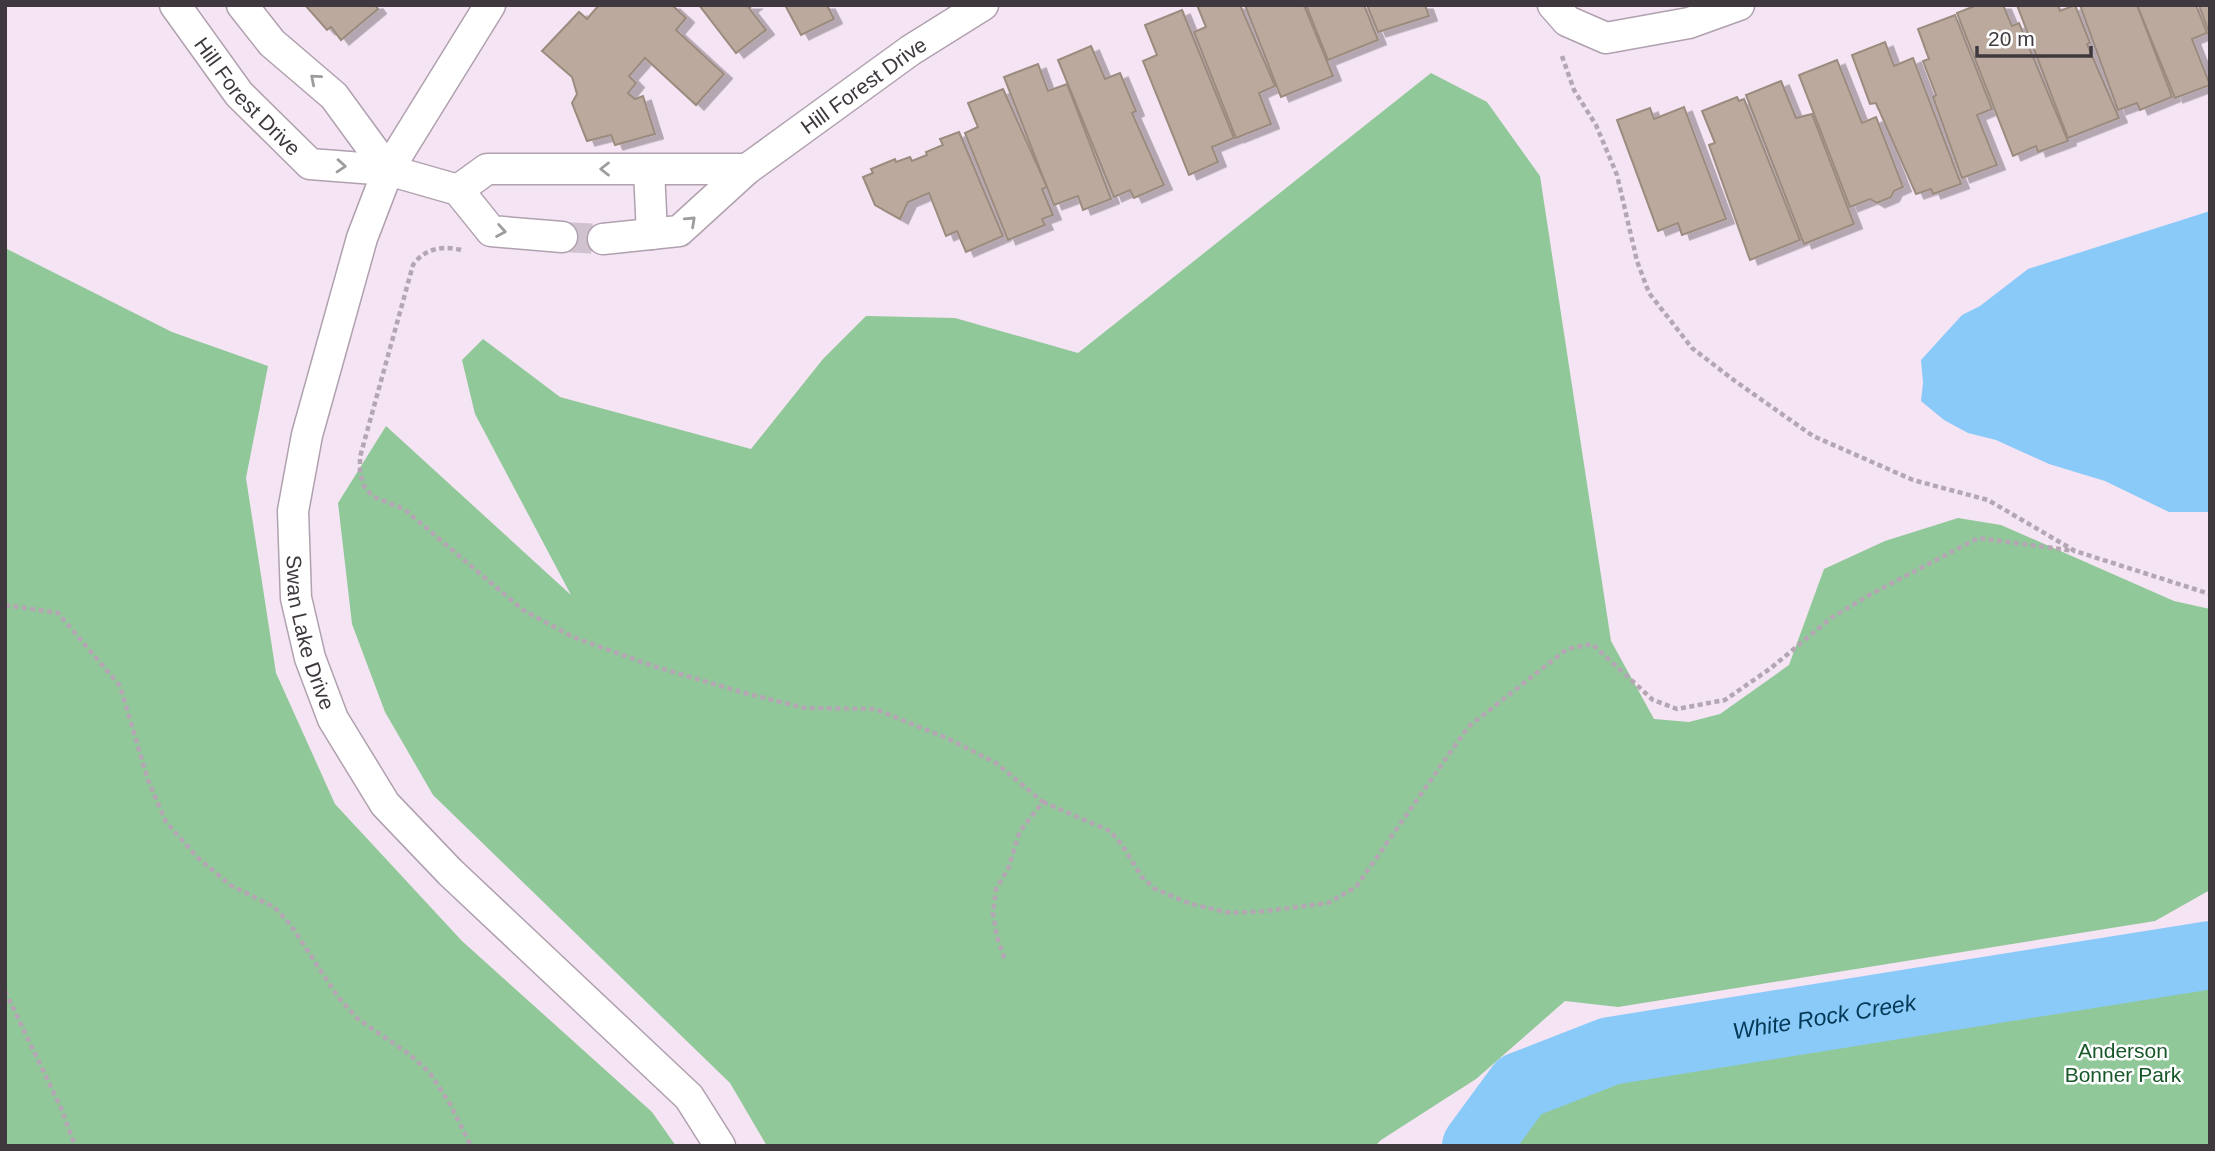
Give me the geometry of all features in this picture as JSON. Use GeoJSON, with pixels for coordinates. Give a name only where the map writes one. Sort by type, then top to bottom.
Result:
{"type":"FeatureCollection","features":[{"type":"Feature","properties":{"kind":"street","name":"Hill Forest Drive"},"geometry":{"type":"LineString","coordinates":[[175,5],[239,94],[310,164],[388,170],[458,190]]}},
{"type":"Feature","properties":{"kind":"street"},"geometry":{"type":"LineString","coordinates":[[242,5],[272,43],[334,96],[388,170]]}},
{"type":"Feature","properties":{"kind":"street","name":"Swan Lake Drive"},"geometry":{"type":"LineString","coordinates":[[489,5],[388,170],[362,238],[307,435],[293,511],[296,598],[310,659],[333,719],[386,804],[450,872],[689,1097],[720,1146]]}},
{"type":"Feature","properties":{"kind":"street","name":"Hill Forest Drive"},"geometry":{"type":"LineString","coordinates":[[603,239],[679,232],[747,169],[911,50],[983,5]]}},
{"type":"Feature","properties":{"kind":"street"},"geometry":{"type":"LineString","coordinates":[[1560,13],[1606,38],[1689,23],[1739,5]]}},
{"type":"Feature","properties":{"kind":"street"},"geometry":{"type":"LineString","coordinates":[[562,237],[491,231],[458,190],[487,169],[747,169]]}},
{"type":"Feature","properties":{"kind":"street"},"geometry":{"type":"LineString","coordinates":[[649,170],[652,234]]}},
{"type":"Feature","properties":{"kind":"path"},"geometry":{"type":"LineString","coordinates":[[1560,13],[1561,52],[1574,90],[1596,125],[1617,175],[1637,261],[1649,293],[1692,348],[1735,382],[1813,436],[1913,480],[1988,500],[2074,551]]}},
{"type":"Feature","properties":{"kind":"path"},"geometry":{"type":"LineString","coordinates":[[468,252],[455,249],[421,253],[413,265],[360,457],[360,473],[364,486],[372,496],[404,509],[523,610],[573,637],[653,666],[771,700],[805,708],[875,709],[948,739],[996,763],[1043,802],[1110,831],[1142,877],[1155,889],[1191,904],[1231,912],[1266,911],[1328,903],[1356,887],[1468,727],[1567,649],[1592,644],[1653,701],[1677,709],[1725,700],[1832,618],[1873,593],[1978,538],[2074,551],[2210,594]]}},
{"type":"Feature","properties":{"kind":"path"},"geometry":{"type":"LineString","coordinates":[[5,605],[58,612],[120,686],[148,780],[166,822],[197,857],[230,885],[274,907],[290,924],[338,997],[358,1018],[409,1054],[430,1073],[450,1104],[471,1146]]}},
{"type":"Feature","properties":{"kind":"path"},"geometry":{"type":"LineString","coordinates":[[1005,960],[993,913],[996,888],[1008,869],[1020,831],[1043,802]]}},
{"type":"Feature","properties":{"kind":"path"},"geometry":{"type":"LineString","coordinates":[[5,991],[61,1108],[75,1146]]}},
{"type":"Feature","properties":{"kind":"green space"},"geometry":{"type":"Polygon","coordinates":[[[1431,73],[1487,102],[1540,176],[1611,641],[1654,719],[1689,722],[1720,714],[1789,665],[1824,569],[1885,541],[1958,518],[2001,525],[2174,601],[2210,609],[2210,890],[2155,921],[1618,1007],[1565,1001],[1476,1079],[1375,1146],[767,1146],[730,1083],[433,795],[385,712],[352,624],[338,503],[386,426],[571,595],[475,414],[462,360],[483,339],[560,397],[751,449],[823,359],[866,316],[955,318],[1078,353],[1431,73]]]}},
{"type":"Feature","properties":{"kind":"green space"},"geometry":{"type":"Polygon","coordinates":[[[5,248],[172,332],[268,366],[246,478],[276,673],[335,804],[462,941],[652,1112],[676,1146],[5,1146],[5,248]]]}},
{"type":"Feature","properties":{"kind":"green space","name":"Anderson Bonner Park"},"geometry":{"type":"Polygon","coordinates":[[[2210,964],[2210,1146],[1492,1146],[1528,1092],[1624,1058],[2210,964]]]}},
{"type":"Feature","properties":{"kind":"water"},"geometry":{"type":"Polygon","coordinates":[[[2210,211],[2210,512],[2169,512],[2105,481],[2049,464],[1996,440],[1968,433],[1944,420],[1921,401],[1921,360],[1962,315],[1980,306],[2028,269],[2210,211]]]}},
{"type":"Feature","properties":{"kind":"building"},"geometry":{"type":"Polygon","coordinates":[[[305,5],[375,5],[378,9],[341,40],[331,27],[327,30],[305,5]]]}},
{"type":"Feature","properties":{"kind":"building"},"geometry":{"type":"Polygon","coordinates":[[[599,5],[672,5],[686,18],[676,30],[724,74],[696,105],[645,58],[629,76],[636,83],[628,93],[635,99],[643,96],[655,134],[615,145],[611,135],[587,141],[572,103],[577,94],[572,77],[542,51],[579,12],[587,19],[599,5]]]}},
{"type":"Feature","properties":{"kind":"building"},"geometry":{"type":"Polygon","coordinates":[[[699,5],[753,5],[749,8],[766,30],[736,53],[699,5]]]}},
{"type":"Feature","properties":{"kind":"building"},"geometry":{"type":"Polygon","coordinates":[[[785,5],[827,5],[834,19],[801,35],[785,5]]]}},
{"type":"Feature","properties":{"kind":"building"},"geometry":{"type":"Polygon","coordinates":[[[1197,5],[1240,5],[1275,86],[1259,93],[1271,124],[1236,138],[1194,32],[1206,27],[1197,5]]]}},
{"type":"Feature","properties":{"kind":"building"},"geometry":{"type":"Polygon","coordinates":[[[1245,5],[1304,5],[1333,76],[1281,97],[1245,5]]]}},
{"type":"Feature","properties":{"kind":"building"},"geometry":{"type":"Polygon","coordinates":[[[1306,5],[1364,5],[1378,40],[1328,60],[1306,5]]]}},
{"type":"Feature","properties":{"kind":"building"},"geometry":{"type":"Polygon","coordinates":[[[1367,5],[1425,5],[1429,16],[1378,32],[1367,5]]]}},
{"type":"Feature","properties":{"kind":"building"},"geometry":{"type":"Polygon","coordinates":[[[1977,5],[2003,5],[2012,26],[2019,23],[2068,141],[2038,152],[2036,146],[2013,156],[1957,13],[1977,5]]]}},
{"type":"Feature","properties":{"kind":"building"},"geometry":{"type":"Polygon","coordinates":[[[2017,5],[2058,5],[2060,11],[2075,5],[2090,43],[2087,44],[2119,118],[2068,138],[2017,5]]]}},
{"type":"Feature","properties":{"kind":"building"},"geometry":{"type":"Polygon","coordinates":[[[2080,5],[2137,5],[2172,97],[2140,110],[2137,103],[2118,110],[2080,5]]]}},
{"type":"Feature","properties":{"kind":"building"},"geometry":{"type":"Polygon","coordinates":[[[2137,5],[2196,5],[2207,33],[2192,39],[2210,85],[2175,98],[2137,5]]]}},
{"type":"Feature","properties":{"kind":"building"},"geometry":{"type":"Polygon","coordinates":[[[2199,5],[2210,5],[2210,35],[2199,5]]]}},
{"type":"Feature","properties":{"kind":"building"},"geometry":{"type":"Polygon","coordinates":[[[1182,10],[1234,138],[1212,147],[1218,162],[1189,175],[1143,61],[1157,55],[1145,25],[1182,10]]]}},
{"type":"Feature","properties":{"kind":"building"},"geometry":{"type":"Polygon","coordinates":[[[1955,15],[1992,109],[1977,115],[1997,165],[1962,178],[1933,97],[1936,95],[1923,61],[1929,59],[1918,29],[1955,15]]]}},
{"type":"Feature","properties":{"kind":"building"},"geometry":{"type":"Polygon","coordinates":[[[1885,42],[1894,66],[1913,58],[1961,184],[1933,194],[1931,189],[1916,194],[1876,103],[1870,104],[1852,55],[1885,42]]]}},
{"type":"Feature","properties":{"kind":"building"},"geometry":{"type":"Polygon","coordinates":[[[1091,46],[1105,79],[1120,73],[1136,111],[1132,113],[1164,185],[1134,198],[1130,190],[1114,197],[1058,60],[1091,46]]]}},
{"type":"Feature","properties":{"kind":"building"},"geometry":{"type":"Polygon","coordinates":[[[1837,60],[1862,123],[1876,117],[1903,187],[1894,191],[1891,197],[1877,203],[1870,199],[1850,207],[1799,75],[1837,60]]]}},
{"type":"Feature","properties":{"kind":"building"},"geometry":{"type":"Polygon","coordinates":[[[1038,64],[1048,91],[1067,84],[1111,199],[1083,210],[1078,196],[1054,205],[1004,77],[1038,64]]]}},
{"type":"Feature","properties":{"kind":"building"},"geometry":{"type":"Polygon","coordinates":[[[1781,81],[1796,118],[1812,114],[1854,224],[1804,244],[1746,95],[1781,81]]]}},
{"type":"Feature","properties":{"kind":"building"},"geometry":{"type":"Polygon","coordinates":[[[1003,89],[1047,187],[1042,189],[1053,215],[1042,219],[1045,225],[1008,240],[965,133],[978,127],[968,103],[1003,89]]]}},
{"type":"Feature","properties":{"kind":"building"},"geometry":{"type":"Polygon","coordinates":[[[1737,97],[1739,101],[1744,99],[1800,240],[1750,260],[1709,145],[1715,143],[1702,111],[1737,97]]]}},
{"type":"Feature","properties":{"kind":"building"},"geometry":{"type":"Polygon","coordinates":[[[1684,107],[1726,219],[1682,235],[1678,223],[1658,231],[1617,120],[1650,108],[1654,119],[1684,107]]]}},
{"type":"Feature","properties":{"kind":"building"},"geometry":{"type":"Polygon","coordinates":[[[959,132],[1003,236],[966,252],[957,231],[946,236],[929,193],[908,202],[900,219],[875,205],[863,177],[873,173],[871,169],[895,159],[896,162],[910,157],[912,161],[927,155],[926,152],[943,145],[940,139],[959,132]]]}},
{"type":"Feature","properties":{"kind":"waterway","name":"White Rock Creek"},"geometry":{"type":"LineString","coordinates":[[1476,1146],[1520,1086],[1610,1051],[2210,955]]}},
{"type":"Feature","properties":{"kind":"tunnel"},"geometry":{"type":"LineString","coordinates":[[562,237],[603,239]]}}]}
